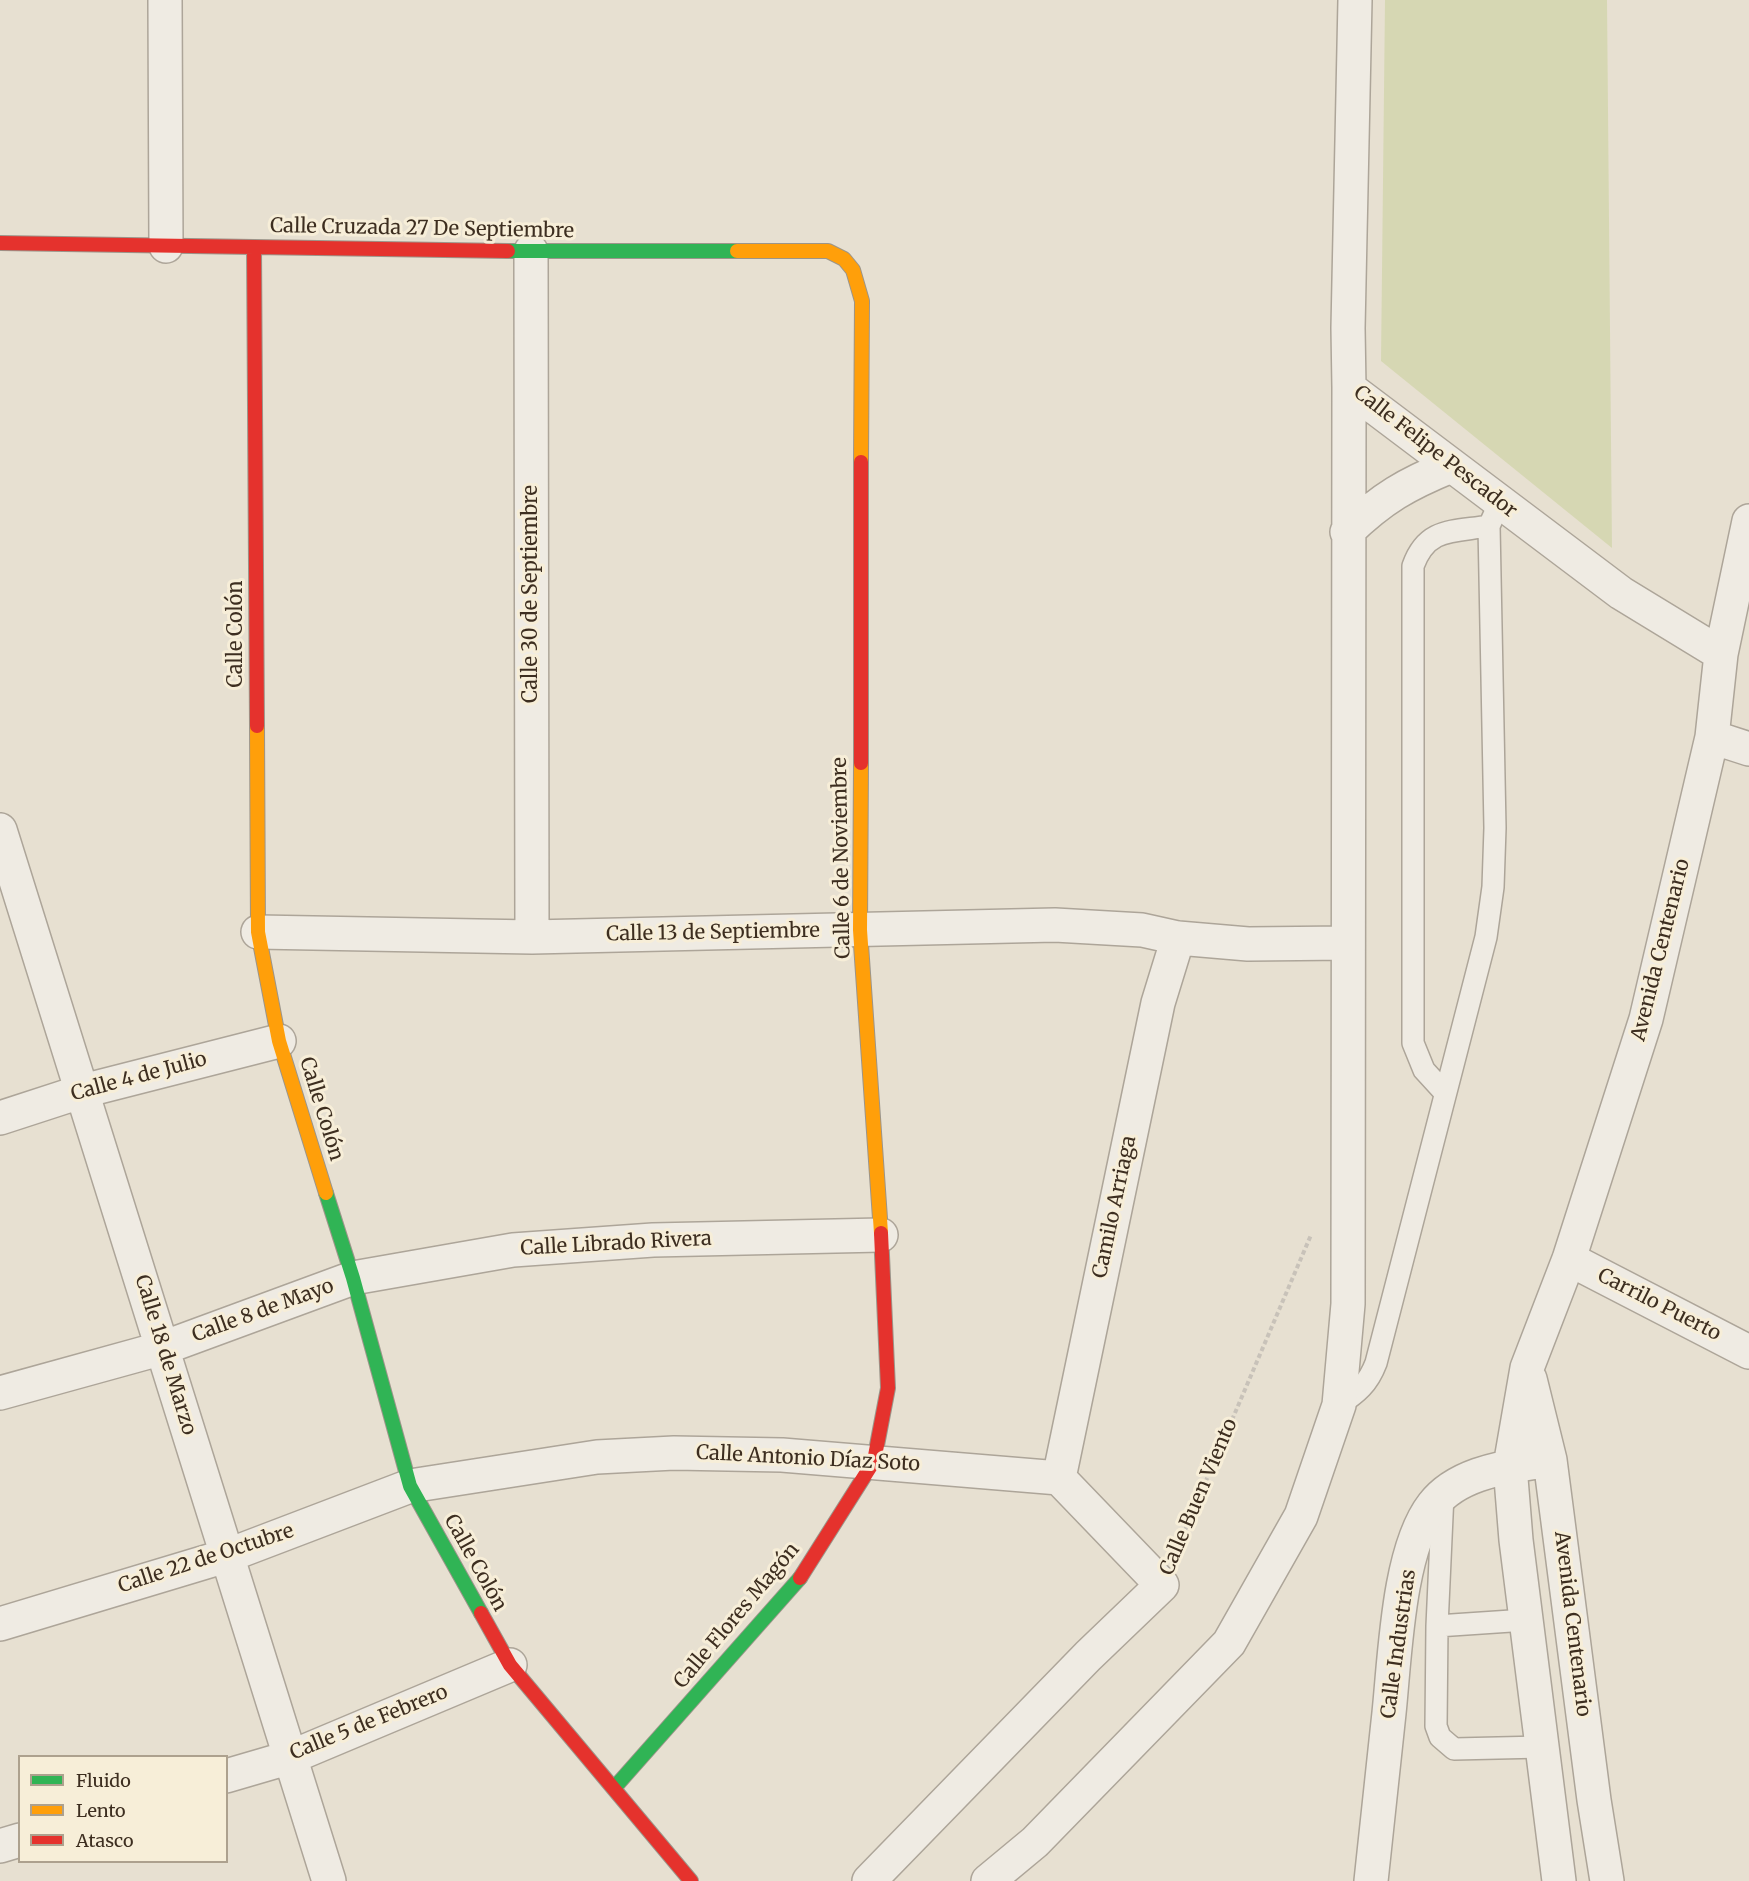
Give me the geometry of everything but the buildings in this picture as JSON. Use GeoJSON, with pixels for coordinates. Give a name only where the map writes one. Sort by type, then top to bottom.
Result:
{"type":"FeatureCollection","features":[{"type":"Feature","properties":{"kind":"street"},"geometry":{"type":"LineString","coordinates":[[165,0],[166,246]]}},
{"type":"Feature","properties":{"kind":"street","name":"Calle Felipe Pescador"},"geometry":{"type":"LineString","coordinates":[[1355,0],[1348,316],[1349,388],[1451,466],[1494,514],[1721,654]]}},
{"type":"Feature","properties":{"kind":"street","name":"Calle Cruzada 27 De Septiembre"},"geometry":{"type":"LineString","coordinates":[[0,243],[531,251],[828,251],[843,257]]}},
{"type":"Feature","properties":{"kind":"street","name":"Calle Colón"},"geometry":{"type":"LineString","coordinates":[[254,247],[258,932],[279,1041],[353,1278],[410,1486],[510,1665],[615,1787],[691,1881]]}},
{"type":"Feature","properties":{"kind":"street","name":"Calle 30 de Septiembre"},"geometry":{"type":"LineString","coordinates":[[531,251],[532,937]]}},
{"type":"Feature","properties":{"kind":"street","name":"Calle 6 de Noviembre"},"geometry":{"type":"LineString","coordinates":[[843,257],[858,277],[861,301],[860,930],[881,1235],[888,1388],[874,1461]]}},
{"type":"Feature","properties":{"kind":"street"},"geometry":{"type":"LineString","coordinates":[[988,1881],[1035,1842],[1229,1643],[1301,1516],[1339,1406],[1348,1304],[1347,532],[1349,388]]}},
{"type":"Feature","properties":{"kind":"street"},"geometry":{"type":"LineString","coordinates":[[1347,532],[1372,508],[1406,485],[1451,466]]}},
{"type":"Feature","properties":{"kind":"street","name":"Avenida Centenario"},"geometry":{"type":"LineString","coordinates":[[1559,1881],[1516,1540],[1510,1466],[1527,1368],[1569,1258],[1646,1019],[1712,737],[1721,654],[1749,520]]}},
{"type":"Feature","properties":{"kind":"street"},"geometry":{"type":"LineString","coordinates":[[1712,737],[1749,749]]}},
{"type":"Feature","properties":{"kind":"street","name":"Calle 18 de Marzo"},"geometry":{"type":"LineString","coordinates":[[0,830],[229,1555],[328,1881]]}},
{"type":"Feature","properties":{"kind":"street","name":"Calle 13 de Septiembre"},"geometry":{"type":"LineString","coordinates":[[258,932],[532,937],[1054,925],[1142,930],[1178,938],[1248,944],[1348,943]]}},
{"type":"Feature","properties":{"kind":"street","name":"Camilo Arriaga"},"geometry":{"type":"LineString","coordinates":[[1059,1478],[1158,1003],[1178,938]]}},
{"type":"Feature","properties":{"kind":"street","name":"Calle 4 de Julio"},"geometry":{"type":"LineString","coordinates":[[0,1118],[83,1091],[279,1041]]}},
{"type":"Feature","properties":{"kind":"street","name":"Calle Librado Rivera"},"geometry":{"type":"LineString","coordinates":[[353,1278],[513,1250],[653,1240],[881,1235]]}},
{"type":"Feature","properties":{"kind":"street","name":"Carrilo Puerto"},"geometry":{"type":"LineString","coordinates":[[1569,1258],[1749,1352]]}},
{"type":"Feature","properties":{"kind":"street","name":"Calle 8 de Mayo"},"geometry":{"type":"LineString","coordinates":[[0,1393],[163,1348],[353,1278]]}},
{"type":"Feature","properties":{"kind":"street","name":"Avenida Centenario"},"geometry":{"type":"LineString","coordinates":[[1527,1368],[1550,1460],[1594,1800],[1607,1881]]}},
{"type":"Feature","properties":{"kind":"street","name":"Calle Antonio Díaz Soto"},"geometry":{"type":"LineString","coordinates":[[410,1486],[597,1457],[674,1453],[782,1455],[1059,1478]]}},
{"type":"Feature","properties":{"kind":"street","name":"Calle Industrias"},"geometry":{"type":"LineString","coordinates":[[1371,1881],[1400,1606],[1418,1534],[1431,1506],[1443,1493],[1460,1483],[1510,1466],[1550,1460]]}},
{"type":"Feature","properties":{"kind":"street","name":"Calle Flores Magón"},"geometry":{"type":"LineString","coordinates":[[615,1787],[798,1581],[874,1461]]}},
{"type":"Feature","properties":{"kind":"street"},"geometry":{"type":"LineString","coordinates":[[1059,1478],[1162,1585]]}},
{"type":"Feature","properties":{"kind":"street","name":"Calle 22 de Octubre"},"geometry":{"type":"LineString","coordinates":[[0,1624],[229,1555],[410,1486]]}},
{"type":"Feature","properties":{"kind":"street"},"geometry":{"type":"LineString","coordinates":[[1516,1540],[1561,1533]]}},
{"type":"Feature","properties":{"kind":"street","name":"Calle Buen Viento"},"geometry":{"type":"LineString","coordinates":[[869,1881],[1088,1656],[1162,1585]]}},
{"type":"Feature","properties":{"kind":"street","name":"Calle 5 de Febrero"},"geometry":{"type":"LineString","coordinates":[[228,1775],[291,1757],[510,1665]]}},
{"type":"Feature","properties":{"kind":"street"},"geometry":{"type":"LineString","coordinates":[[1550,1806],[1594,1800]]}},
{"type":"Feature","properties":{"kind":"street"},"geometry":{"type":"LineString","coordinates":[[0,1846],[18,1841]]}},
{"type":"Feature","properties":{"kind":"lane"},"geometry":{"type":"LineString","coordinates":[[1339,1406],[1359,1392],[1369,1380],[1376,1363],[1486,936],[1493,887],[1495,828],[1494,514],[1427,541],[1419,551],[1413,566],[1413,1043],[1424,1070],[1445,1093]]}},
{"type":"Feature","properties":{"kind":"lane"},"geometry":{"type":"LineString","coordinates":[[1443,1493],[1437,1626],[1436,1726],[1440,1737],[1446,1745],[1454,1749],[1542,1747]]}},
{"type":"Feature","properties":{"kind":"lane"},"geometry":{"type":"LineString","coordinates":[[1437,1626],[1526,1620]]}},
{"type":"Feature","properties":{"kind":"path","name":"Calle Buen Viento"},"geometry":{"type":"LineString","coordinates":[[1162,1585],[1295,1268],[1316,1225]]}},
{"type":"Feature","properties":{"kind":"green space"},"geometry":{"type":"Polygon","coordinates":[[[1385,0],[1607,0],[1612,548],[1381,361],[1385,0]]]}},
{"type":"Feature","properties":{"kind":"traffic: fast"},"geometry":{"type":"LineString","coordinates":[[508,251],[737,251]]}},
{"type":"Feature","properties":{"kind":"traffic: fast"},"geometry":{"type":"LineString","coordinates":[[326,1193],[353,1278],[410,1486],[481,1613]]}},
{"type":"Feature","properties":{"kind":"traffic: fast"},"geometry":{"type":"LineString","coordinates":[[615,1787],[800,1578]]}},
{"type":"Feature","properties":{"kind":"traffic: slow"},"geometry":{"type":"LineString","coordinates":[[737,251],[828,251],[844,259],[853,270],[862,301],[861,462]]}},
{"type":"Feature","properties":{"kind":"traffic: slow"},"geometry":{"type":"LineString","coordinates":[[257,726],[258,932],[279,1041],[326,1193]]}},
{"type":"Feature","properties":{"kind":"traffic: slow"},"geometry":{"type":"LineString","coordinates":[[861,763],[860,930],[881,1233]]}},
{"type":"Feature","properties":{"kind":"traffic: jam"},"geometry":{"type":"LineString","coordinates":[[0,243],[508,251]]}},
{"type":"Feature","properties":{"kind":"traffic: jam"},"geometry":{"type":"LineString","coordinates":[[254,247],[257,726]]}},
{"type":"Feature","properties":{"kind":"traffic: jam"},"geometry":{"type":"LineString","coordinates":[[861,462],[861,763]]}},
{"type":"Feature","properties":{"kind":"traffic: jam"},"geometry":{"type":"LineString","coordinates":[[800,1578],[874,1461],[888,1388],[881,1233]]}},
{"type":"Feature","properties":{"kind":"traffic: jam"},"geometry":{"type":"LineString","coordinates":[[481,1613],[510,1665],[691,1881]]}}]}
